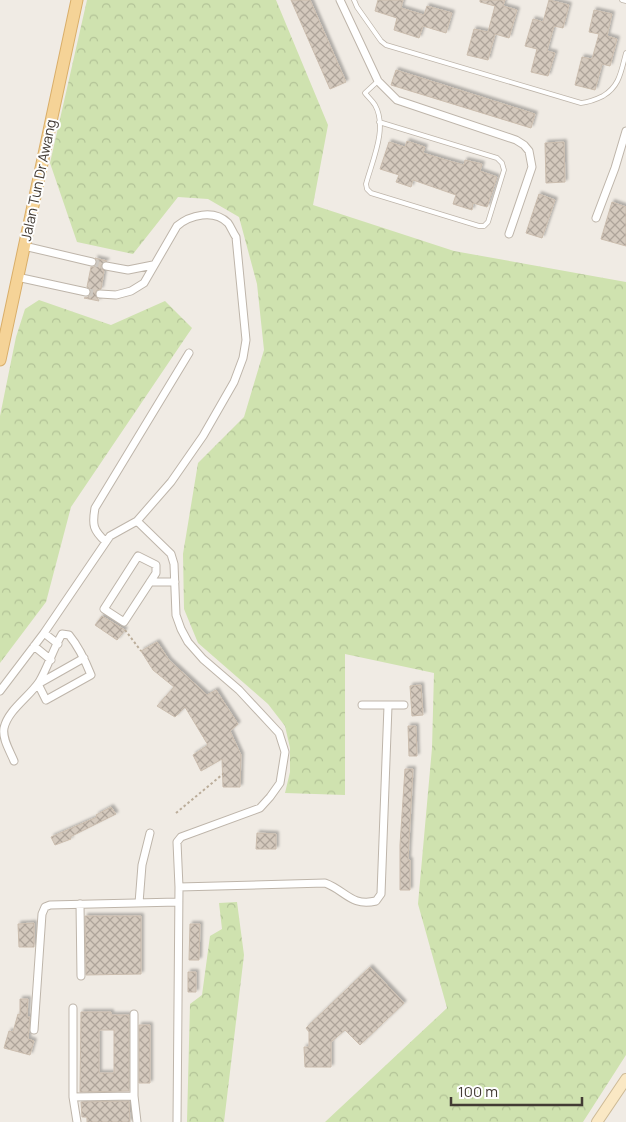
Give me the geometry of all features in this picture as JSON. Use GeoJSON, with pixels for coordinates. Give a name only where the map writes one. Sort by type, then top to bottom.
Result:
{"type":"FeatureCollection","features":[{"type":"Feature","properties":{"kind":"main road","name":"Jalan Tun Dr Awang"},"geometry":{"type":"LineString","coordinates":[[0,360],[76,0]]}},
{"type":"Feature","properties":{"kind":"street"},"geometry":{"type":"LineString","coordinates":[[340,0],[378,81],[397,100],[516,140],[524,145],[529,152],[532,168],[509,234]]}},
{"type":"Feature","properties":{"kind":"street"},"geometry":{"type":"LineString","coordinates":[[596,218],[615,168],[626,131]]}},
{"type":"Feature","properties":{"kind":"street"},"geometry":{"type":"LineString","coordinates":[[0,692],[44,634],[110,536],[137,521],[171,482],[203,436],[234,382],[243,358],[246,340],[236,237],[228,223],[216,216],[193,216],[177,226],[144,283],[131,291],[116,295],[100,294]]}},
{"type":"Feature","properties":{"kind":"street"},"geometry":{"type":"LineString","coordinates":[[24,246],[92,262]]}},
{"type":"Feature","properties":{"kind":"street"},"geometry":{"type":"LineString","coordinates":[[106,266],[128,270],[153,265]]}},
{"type":"Feature","properties":{"kind":"street"},"geometry":{"type":"LineString","coordinates":[[16,277],[86,292]]}},
{"type":"Feature","properties":{"kind":"street"},"geometry":{"type":"LineString","coordinates":[[106,542],[95,532],[95,508],[189,353]]}},
{"type":"Feature","properties":{"kind":"street"},"geometry":{"type":"LineString","coordinates":[[137,521],[171,554],[174,564],[176,615],[188,642],[203,659],[239,690],[279,734],[285,752],[280,783],[270,798],[260,808],[181,837],[177,842],[179,887],[177,1122]]}},
{"type":"Feature","properties":{"kind":"street"},"geometry":{"type":"LineString","coordinates":[[138,556],[156,565],[156,573],[150,582],[124,622],[104,609],[138,556]]}},
{"type":"Feature","properties":{"kind":"street"},"geometry":{"type":"LineString","coordinates":[[150,582],[175,582]]}},
{"type":"Feature","properties":{"kind":"street"},"geometry":{"type":"LineString","coordinates":[[44,634],[58,644]]}},
{"type":"Feature","properties":{"kind":"street"},"geometry":{"type":"LineString","coordinates":[[14,760],[5,740],[4,726],[38,684],[62,634],[69,635],[84,658],[91,675],[46,700],[38,684]]}},
{"type":"Feature","properties":{"kind":"street"},"geometry":{"type":"LineString","coordinates":[[34,646],[51,660]]}},
{"type":"Feature","properties":{"kind":"street"},"geometry":{"type":"LineString","coordinates":[[38,684],[84,658]]}},
{"type":"Feature","properties":{"kind":"street"},"geometry":{"type":"LineString","coordinates":[[362,706],[404,705]]}},
{"type":"Feature","properties":{"kind":"street"},"geometry":{"type":"LineString","coordinates":[[179,887],[325,883],[334,886],[356,902],[369,903],[376,901],[380,894],[388,706]]}},
{"type":"Feature","properties":{"kind":"street"},"geometry":{"type":"LineString","coordinates":[[139,903],[140,872],[150,833]]}},
{"type":"Feature","properties":{"kind":"street"},"geometry":{"type":"LineString","coordinates":[[34,1030],[43,910],[45,907],[50,905],[178,902]]}},
{"type":"Feature","properties":{"kind":"street"},"geometry":{"type":"LineString","coordinates":[[80,904],[81,976]]}},
{"type":"Feature","properties":{"kind":"street"},"geometry":{"type":"LineString","coordinates":[[73,1008],[73,1097],[77,1122]]}},
{"type":"Feature","properties":{"kind":"street"},"geometry":{"type":"LineString","coordinates":[[134,1014],[134,1096],[137,1122]]}},
{"type":"Feature","properties":{"kind":"street"},"geometry":{"type":"LineString","coordinates":[[597,1122],[626,1079]]}},
{"type":"Feature","properties":{"kind":"street"},"geometry":{"type":"LineString","coordinates":[[73,1097],[134,1096]]}},
{"type":"Feature","properties":{"kind":"lane"},"geometry":{"type":"LineString","coordinates":[[354,0],[381,41],[386,45],[581,103],[591,102],[612,91],[616,85],[626,52]]}},
{"type":"Feature","properties":{"kind":"lane"},"geometry":{"type":"LineString","coordinates":[[622,0],[626,1]]}},
{"type":"Feature","properties":{"kind":"lane"},"geometry":{"type":"LineString","coordinates":[[378,81],[365,93],[374,104],[379,115],[379,122],[379,137],[366,184],[367,190],[371,193],[479,226],[484,226],[488,222],[504,170],[502,162],[497,158],[379,122]]}},
{"type":"Feature","properties":{"kind":"path"},"geometry":{"type":"LineString","coordinates":[[125,630],[141,652]]}},
{"type":"Feature","properties":{"kind":"path"},"geometry":{"type":"LineString","coordinates":[[176,813],[223,774]]}},
{"type":"Feature","properties":{"kind":"green space"},"geometry":{"type":"Polygon","coordinates":[[[87,0],[276,0],[328,125],[313,205],[454,251],[626,282],[626,1055],[583,1122],[325,1122],[447,1008],[418,904],[432,748],[434,673],[345,654],[345,795],[285,793],[290,772],[290,748],[285,726],[268,704],[198,643],[184,609],[183,554],[198,463],[244,417],[264,350],[257,284],[239,217],[208,199],[178,197],[133,254],[77,242],[50,163],[87,0]]]}},
{"type":"Feature","properties":{"kind":"green space"},"geometry":{"type":"Polygon","coordinates":[[[39,300],[111,325],[165,301],[192,328],[71,507],[46,602],[0,663],[0,416],[16,337],[25,309],[39,300]]]}},
{"type":"Feature","properties":{"kind":"green space"},"geometry":{"type":"Polygon","coordinates":[[[237,902],[244,955],[224,1122],[187,1122],[190,1004],[202,995],[210,936],[222,929],[219,903],[237,902]]]}},
{"type":"Feature","properties":{"kind":"building"},"geometry":{"type":"Polygon","coordinates":[[[291,0],[310,0],[346,82],[330,89],[291,0]]]}},
{"type":"Feature","properties":{"kind":"building"},"geometry":{"type":"Polygon","coordinates":[[[378,0],[403,0],[401,8],[424,15],[427,6],[452,13],[446,33],[423,26],[419,38],[394,30],[397,18],[375,11],[378,0]]]}},
{"type":"Feature","properties":{"kind":"building"},"geometry":{"type":"Polygon","coordinates":[[[480,0],[505,0],[503,6],[517,10],[509,38],[495,34],[488,60],[467,55],[474,29],[488,32],[495,6],[480,2],[480,0]]]}},
{"type":"Feature","properties":{"kind":"building"},"geometry":{"type":"Polygon","coordinates":[[[549,0],[569,5],[563,28],[554,26],[547,51],[555,53],[548,76],[531,72],[537,49],[525,46],[533,19],[543,22],[549,0]]]}},
{"type":"Feature","properties":{"kind":"building"},"geometry":{"type":"Polygon","coordinates":[[[594,10],[612,14],[607,36],[617,39],[610,66],[602,64],[595,90],[575,85],[582,57],[592,59],[599,34],[589,32],[594,10]]]}},
{"type":"Feature","properties":{"kind":"building"},"geometry":{"type":"Polygon","coordinates":[[[396,70],[535,114],[531,128],[391,85],[396,70]]]}},
{"type":"Feature","properties":{"kind":"building"},"geometry":{"type":"Polygon","coordinates":[[[407,141],[425,147],[423,153],[464,165],[465,160],[482,164],[480,171],[497,177],[487,207],[473,203],[472,210],[453,204],[456,195],[413,180],[411,187],[396,182],[399,175],[380,169],[389,142],[405,147],[407,141]]]}},
{"type":"Feature","properties":{"kind":"building"},"geometry":{"type":"Polygon","coordinates":[[[564,142],[565,182],[546,183],[545,143],[564,142]]]}},
{"type":"Feature","properties":{"kind":"building"},"geometry":{"type":"Polygon","coordinates":[[[539,194],[555,200],[542,238],[526,233],[539,194]]]}},
{"type":"Feature","properties":{"kind":"building"},"geometry":{"type":"Polygon","coordinates":[[[612,202],[626,207],[626,246],[601,239],[612,202]]]}},
{"type":"Feature","properties":{"kind":"building"},"geometry":{"type":"Polygon","coordinates":[[[95,258],[107,261],[101,265],[104,271],[101,289],[95,293],[99,301],[84,298],[91,294],[91,290],[87,287],[91,267],[97,264],[95,258]]]}},
{"type":"Feature","properties":{"kind":"building"},"geometry":{"type":"Polygon","coordinates":[[[102,616],[125,630],[117,640],[95,625],[102,616]]]}},
{"type":"Feature","properties":{"kind":"building"},"geometry":{"type":"Polygon","coordinates":[[[157,642],[169,660],[207,695],[216,690],[238,724],[230,731],[241,755],[240,787],[223,787],[222,759],[201,771],[193,755],[208,745],[185,707],[175,717],[157,706],[174,687],[153,670],[141,651],[157,642]]]}},
{"type":"Feature","properties":{"kind":"building"},"geometry":{"type":"Polygon","coordinates":[[[421,685],[423,715],[412,716],[410,686],[421,685]]]}},
{"type":"Feature","properties":{"kind":"building"},"geometry":{"type":"Polygon","coordinates":[[[408,726],[416,726],[417,756],[409,756],[408,726]]]}},
{"type":"Feature","properties":{"kind":"building"},"geometry":{"type":"Polygon","coordinates":[[[405,769],[413,769],[408,860],[410,860],[410,890],[400,890],[400,845],[405,769]]]}},
{"type":"Feature","properties":{"kind":"building"},"geometry":{"type":"Polygon","coordinates":[[[111,807],[116,814],[70,837],[71,839],[55,845],[51,837],[97,817],[96,815],[111,807]]]}},
{"type":"Feature","properties":{"kind":"building"},"geometry":{"type":"Polygon","coordinates":[[[257,833],[276,834],[276,849],[256,849],[257,833]]]}},
{"type":"Feature","properties":{"kind":"building"},"geometry":{"type":"Polygon","coordinates":[[[85,916],[141,916],[141,974],[86,975],[85,916]]]}},
{"type":"Feature","properties":{"kind":"building"},"geometry":{"type":"Polygon","coordinates":[[[34,923],[34,947],[19,947],[18,924],[34,923]]]}},
{"type":"Feature","properties":{"kind":"building"},"geometry":{"type":"Polygon","coordinates":[[[190,924],[200,924],[199,960],[189,960],[190,924]]]}},
{"type":"Feature","properties":{"kind":"building"},"geometry":{"type":"Polygon","coordinates":[[[370,967],[404,1003],[360,1045],[345,1030],[331,1042],[331,1067],[305,1067],[304,1047],[309,1047],[309,1032],[306,1028],[370,967]]]}},
{"type":"Feature","properties":{"kind":"building"},"geometry":{"type":"Polygon","coordinates":[[[188,972],[196,972],[196,992],[188,992],[188,972]]]}},
{"type":"Feature","properties":{"kind":"building"},"geometry":{"type":"Polygon","coordinates":[[[20,999],[28,999],[27,1017],[30,1017],[28,1039],[34,1041],[30,1055],[4,1048],[9,1031],[13,1032],[18,1014],[20,1015],[20,999]]]}},
{"type":"Feature","properties":{"kind":"building"},"geometry":{"type":"Polygon","coordinates":[[[81,1012],[111,1012],[111,1015],[129,1015],[129,1091],[80,1092],[81,1012]],[[99,1030],[99,1073],[114,1073],[114,1030],[99,1030]]]}},
{"type":"Feature","properties":{"kind":"building"},"geometry":{"type":"Polygon","coordinates":[[[139,1025],[150,1025],[150,1083],[139,1083],[139,1025]]]}},
{"type":"Feature","properties":{"kind":"building"},"geometry":{"type":"Polygon","coordinates":[[[129,1101],[130,1122],[87,1122],[87,1117],[82,1117],[81,1102],[129,1101]]]}},
{"type":"Feature","properties":{"kind":"tunnel"},"geometry":{"type":"LineString","coordinates":[[92,262],[106,266]]}},
{"type":"Feature","properties":{"kind":"tunnel"},"geometry":{"type":"LineString","coordinates":[[86,292],[100,294]]}}]}
